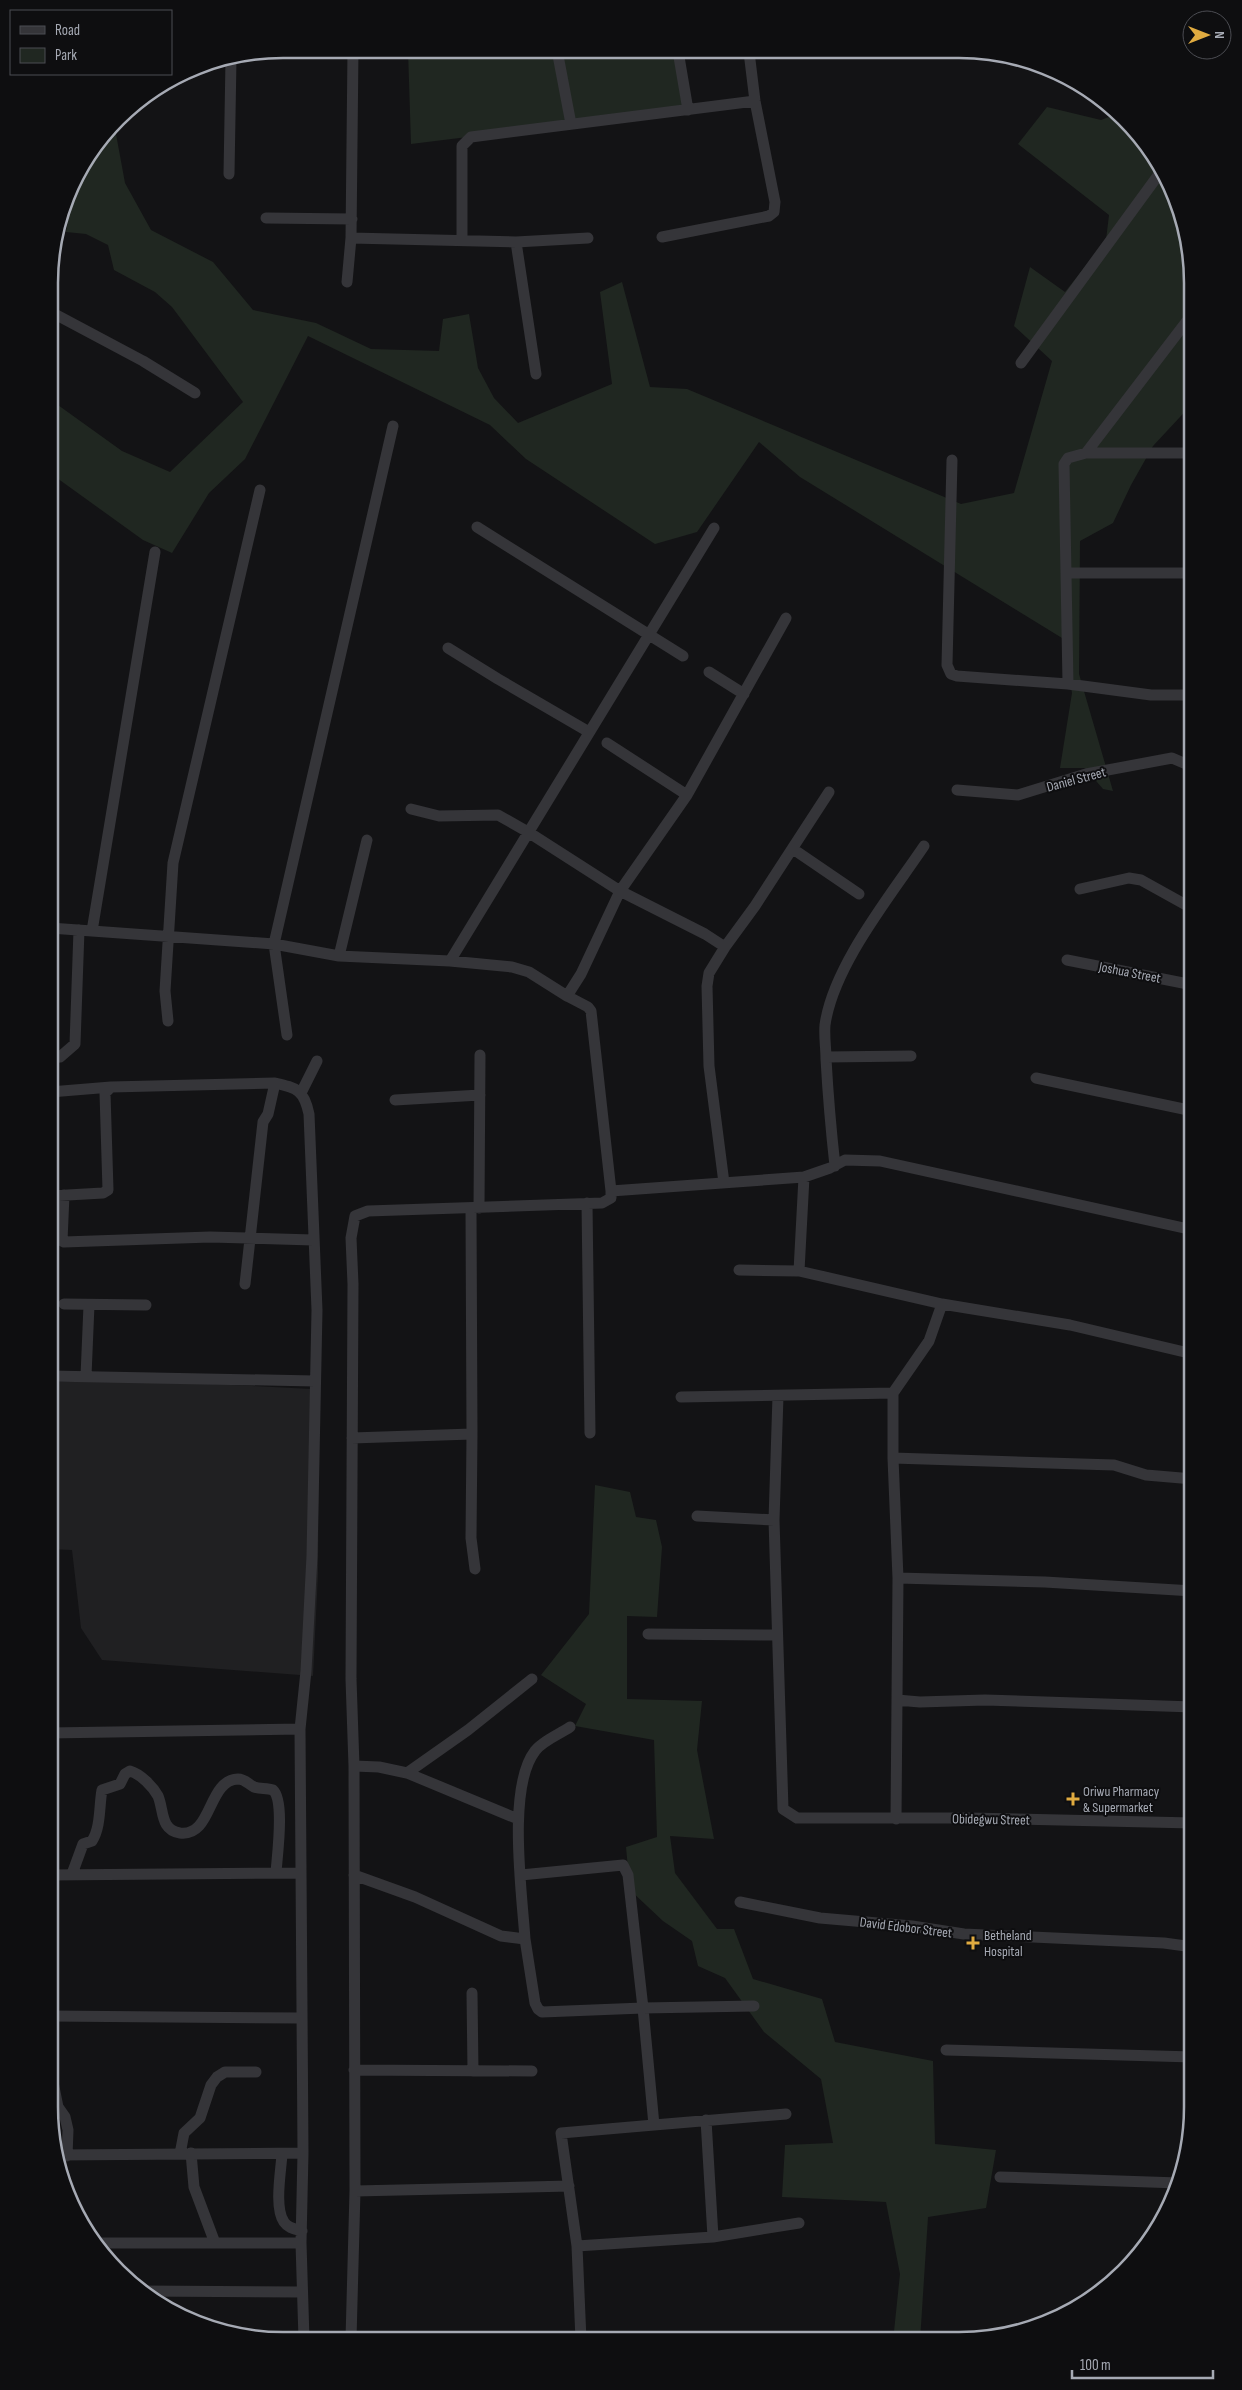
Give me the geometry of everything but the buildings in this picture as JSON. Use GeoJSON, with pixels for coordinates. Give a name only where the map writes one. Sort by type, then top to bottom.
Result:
{"type":"FeatureCollection","features":[{"type":"Feature","properties":{"kind":"street"},"geometry":{"type":"LineString","coordinates":[[347,282],[352,219],[353,58]]}},
{"type":"Feature","properties":{"kind":"street"},"geometry":{"type":"LineString","coordinates":[[559,58],[571,124]]}},
{"type":"Feature","properties":{"kind":"street"},"geometry":{"type":"LineString","coordinates":[[679,58],[688,110]]}},
{"type":"Feature","properties":{"kind":"street"},"geometry":{"type":"LineString","coordinates":[[662,237],[772,214],[775,202],[754,101],[750,58]]}},
{"type":"Feature","properties":{"kind":"street"},"geometry":{"type":"LineString","coordinates":[[229,174],[231,64]]}},
{"type":"Feature","properties":{"kind":"street"},"geometry":{"type":"LineString","coordinates":[[462,240],[462,146],[471,137],[754,101]]}},
{"type":"Feature","properties":{"kind":"street"},"geometry":{"type":"LineString","coordinates":[[1021,363],[1157,176]]}},
{"type":"Feature","properties":{"kind":"street"},"geometry":{"type":"LineString","coordinates":[[266,218],[352,219]]}},
{"type":"Feature","properties":{"kind":"street"},"geometry":{"type":"LineString","coordinates":[[351,238],[516,242],[588,238]]}},
{"type":"Feature","properties":{"kind":"street"},"geometry":{"type":"LineString","coordinates":[[516,242],[536,374]]}},
{"type":"Feature","properties":{"kind":"street"},"geometry":{"type":"LineString","coordinates":[[58,316],[144,361],[195,393]]}},
{"type":"Feature","properties":{"kind":"street"},"geometry":{"type":"LineString","coordinates":[[1086,453],[1184,325]]}},
{"type":"Feature","properties":{"kind":"street"},"geometry":{"type":"LineString","coordinates":[[287,1035],[274,944],[394,426]]}},
{"type":"Feature","properties":{"kind":"street"},"geometry":{"type":"LineString","coordinates":[[1068,684],[1064,464],[1068,458],[1086,453],[1184,453]]}},
{"type":"Feature","properties":{"kind":"street"},"geometry":{"type":"LineString","coordinates":[[952,460],[948,568],[948,670],[956,676],[1068,684],[1151,695],[1184,695]]}},
{"type":"Feature","properties":{"kind":"street"},"geometry":{"type":"LineString","coordinates":[[168,1021],[165,991],[173,863],[260,490]]}},
{"type":"Feature","properties":{"kind":"street"},"geometry":{"type":"LineString","coordinates":[[477,527],[683,656]]}},
{"type":"Feature","properties":{"kind":"street"},"geometry":{"type":"LineString","coordinates":[[450,961],[714,528]]}},
{"type":"Feature","properties":{"kind":"street"},"geometry":{"type":"LineString","coordinates":[[92,931],[155,552]]}},
{"type":"Feature","properties":{"kind":"street"},"geometry":{"type":"LineString","coordinates":[[1066,573],[1184,573]]}},
{"type":"Feature","properties":{"kind":"street"},"geometry":{"type":"LineString","coordinates":[[567,996],[581,974],[620,892],[687,795],[786,618]]}},
{"type":"Feature","properties":{"kind":"street"},"geometry":{"type":"LineString","coordinates":[[448,648],[590,732]]}},
{"type":"Feature","properties":{"kind":"street"},"geometry":{"type":"LineString","coordinates":[[709,672],[744,694]]}},
{"type":"Feature","properties":{"kind":"street"},"geometry":{"type":"LineString","coordinates":[[608,743],[687,795]]}},
{"type":"Feature","properties":{"kind":"street","name":"Daniel Street"},"geometry":{"type":"LineString","coordinates":[[957,790],[1018,795],[1086,774],[1172,758],[1184,763]]}},
{"type":"Feature","properties":{"kind":"street"},"geometry":{"type":"LineString","coordinates":[[724,1184],[708,1066],[707,986],[709,973],[725,946],[793,849],[828,792]]}},
{"type":"Feature","properties":{"kind":"street"},"geometry":{"type":"LineString","coordinates":[[411,809],[439,816],[498,815],[528,832],[620,892],[705,934],[725,946]]}},
{"type":"Feature","properties":{"kind":"street"},"geometry":{"type":"LineString","coordinates":[[339,956],[367,840]]}},
{"type":"Feature","properties":{"kind":"street"},"geometry":{"type":"LineString","coordinates":[[835,1166],[826,1057],[825,1027],[829,1007],[839,981],[867,930],[924,846]]}},
{"type":"Feature","properties":{"kind":"street"},"geometry":{"type":"LineString","coordinates":[[793,849],[859,894]]}},
{"type":"Feature","properties":{"kind":"street"},"geometry":{"type":"LineString","coordinates":[[1080,889],[1129,878],[1141,880],[1184,902]]}},
{"type":"Feature","properties":{"kind":"street"},"geometry":{"type":"LineString","coordinates":[[58,929],[167,938],[274,944],[339,956],[450,961],[512,967],[529,972],[588,1007],[591,1011],[611,1198],[587,1203],[363,1212],[355,1216],[351,1238],[351,1679],[354,1766],[355,2191],[351,2332]]}},
{"type":"Feature","properties":{"kind":"street"},"geometry":{"type":"LineString","coordinates":[[58,1057],[75,1044],[78,930]]}},
{"type":"Feature","properties":{"kind":"street","name":"Joshua Street"},"geometry":{"type":"LineString","coordinates":[[1068,960],[1184,983]]}},
{"type":"Feature","properties":{"kind":"street"},"geometry":{"type":"LineString","coordinates":[[475,1569],[471,1538],[472,1434],[475,1208],[480,1055]]}},
{"type":"Feature","properties":{"kind":"street"},"geometry":{"type":"LineString","coordinates":[[826,1057],[911,1056]]}},
{"type":"Feature","properties":{"kind":"street"},"geometry":{"type":"LineString","coordinates":[[302,1093],[317,1061]]}},
{"type":"Feature","properties":{"kind":"street"},"geometry":{"type":"LineString","coordinates":[[1036,1078],[1184,1109]]}},
{"type":"Feature","properties":{"kind":"street"},"geometry":{"type":"LineString","coordinates":[[245,1284],[263,1122],[268,1114],[275,1083]]}},
{"type":"Feature","properties":{"kind":"street"},"geometry":{"type":"LineString","coordinates":[[58,1091],[111,1087],[275,1083],[293,1087],[302,1093],[309,1114],[317,1310],[312,1556],[306,1671],[300,1729],[303,2154],[301,2292],[304,2332]]}},
{"type":"Feature","properties":{"kind":"street"},"geometry":{"type":"LineString","coordinates":[[58,1195],[103,1193],[108,1190],[105,1093],[111,1087]]}},
{"type":"Feature","properties":{"kind":"street"},"geometry":{"type":"LineString","coordinates":[[395,1100],[480,1095]]}},
{"type":"Feature","properties":{"kind":"street"},"geometry":{"type":"LineString","coordinates":[[611,1191],[804,1177],[835,1166],[845,1160],[856,1159],[880,1161],[1184,1228]]}},
{"type":"Feature","properties":{"kind":"street"},"geometry":{"type":"LineString","coordinates":[[798,1271],[804,1177]]}},
{"type":"Feature","properties":{"kind":"street"},"geometry":{"type":"LineString","coordinates":[[64,1195],[62,1241],[64,1242],[251,1236],[313,1240]]}},
{"type":"Feature","properties":{"kind":"street"},"geometry":{"type":"LineString","coordinates":[[587,1203],[590,1433]]}},
{"type":"Feature","properties":{"kind":"street"},"geometry":{"type":"LineString","coordinates":[[739,1270],[798,1271],[942,1304],[1070,1325],[1184,1351]]}},
{"type":"Feature","properties":{"kind":"street"},"geometry":{"type":"LineString","coordinates":[[64,1304],[146,1305]]}},
{"type":"Feature","properties":{"kind":"street"},"geometry":{"type":"LineString","coordinates":[[896,1819],[898,1578],[893,1458],[894,1393],[929,1341],[942,1304]]}},
{"type":"Feature","properties":{"kind":"street"},"geometry":{"type":"LineString","coordinates":[[86,1376],[88,1305]]}},
{"type":"Feature","properties":{"kind":"street"},"geometry":{"type":"LineString","coordinates":[[58,1376],[315,1381]]}},
{"type":"Feature","properties":{"kind":"street"},"geometry":{"type":"LineString","coordinates":[[681,1397],[894,1393]]}},
{"type":"Feature","properties":{"kind":"street"},"geometry":{"type":"LineString","coordinates":[[648,1634],[776,1635],[774,1520],[778,1396]]}},
{"type":"Feature","properties":{"kind":"street"},"geometry":{"type":"LineString","coordinates":[[352,1438],[472,1434]]}},
{"type":"Feature","properties":{"kind":"street"},"geometry":{"type":"LineString","coordinates":[[893,1458],[1114,1464],[1146,1474],[1184,1478]]}},
{"type":"Feature","properties":{"kind":"street"},"geometry":{"type":"LineString","coordinates":[[698,1516],[774,1520]]}},
{"type":"Feature","properties":{"kind":"street"},"geometry":{"type":"LineString","coordinates":[[898,1578],[1045,1582],[1184,1590]]}},
{"type":"Feature","properties":{"kind":"street","name":"Obidegwu Street"},"geometry":{"type":"LineString","coordinates":[[776,1635],[781,1796],[783,1809],[790,1816],[806,1818],[969,1818],[1184,1824]]}},
{"type":"Feature","properties":{"kind":"street"},"geometry":{"type":"LineString","coordinates":[[407,1773],[468,1730],[532,1679]]}},
{"type":"Feature","properties":{"kind":"street"},"geometry":{"type":"LineString","coordinates":[[897,1700],[920,1702],[985,1700],[1184,1707]]}},
{"type":"Feature","properties":{"kind":"street"},"geometry":{"type":"LineString","coordinates":[[570,1727],[536,1750],[526,1768],[518,1819],[525,1939],[535,2003],[538,2009],[542,2012],[754,2006]]}},
{"type":"Feature","properties":{"kind":"street"},"geometry":{"type":"LineString","coordinates":[[58,1733],[300,1729]]}},
{"type":"Feature","properties":{"kind":"street"},"geometry":{"type":"LineString","coordinates":[[354,1766],[379,1767],[407,1773],[518,1819]]}},
{"type":"Feature","properties":{"kind":"street"},"geometry":{"type":"LineString","coordinates":[[72,1874],[80,1848],[83,1844],[92,1841],[94,1837],[102,1811],[102,1790],[120,1784],[124,1774],[130,1771],[138,1774],[157,1794],[162,1817],[171,1830],[180,1833],[195,1829],[208,1814],[221,1788],[231,1780],[241,1779],[253,1786],[273,1790],[278,1795],[279,1807],[276,1873]]}},
{"type":"Feature","properties":{"kind":"street"},"geometry":{"type":"LineString","coordinates":[[522,1875],[624,1865],[628,1875],[654,2124]]}},
{"type":"Feature","properties":{"kind":"street"},"geometry":{"type":"LineString","coordinates":[[58,1875],[300,1873]]}},
{"type":"Feature","properties":{"kind":"street"},"geometry":{"type":"LineString","coordinates":[[354,1875],[415,1897],[501,1936],[525,1939]]}},
{"type":"Feature","properties":{"kind":"street","name":"David Edobor Street"},"geometry":{"type":"LineString","coordinates":[[740,1902],[820,1918],[912,1926],[964,1934],[1164,1943],[1184,1946]]}},
{"type":"Feature","properties":{"kind":"street"},"geometry":{"type":"LineString","coordinates":[[472,1993],[473,2071]]}},
{"type":"Feature","properties":{"kind":"street"},"geometry":{"type":"LineString","coordinates":[[58,2016],[301,2018]]}},
{"type":"Feature","properties":{"kind":"street"},"geometry":{"type":"LineString","coordinates":[[946,2050],[1184,2057]]}},
{"type":"Feature","properties":{"kind":"street"},"geometry":{"type":"LineString","coordinates":[[354,2070],[532,2071]]}},
{"type":"Feature","properties":{"kind":"street"},"geometry":{"type":"LineString","coordinates":[[215,2242],[194,2187],[185,2154],[184,2133],[200,2118],[211,2085],[217,2077],[225,2072],[256,2072]]}},
{"type":"Feature","properties":{"kind":"street"},"geometry":{"type":"LineString","coordinates":[[58,2107],[65,2117],[68,2130],[63,2154]]}},
{"type":"Feature","properties":{"kind":"street"},"geometry":{"type":"LineString","coordinates":[[581,2332],[576,2246],[561,2133],[786,2114]]}},
{"type":"Feature","properties":{"kind":"street"},"geometry":{"type":"LineString","coordinates":[[706,2120],[713,2237]]}},
{"type":"Feature","properties":{"kind":"street"},"geometry":{"type":"LineString","coordinates":[[282,2154],[280,2211],[285,2223],[301,2237]]}},
{"type":"Feature","properties":{"kind":"street"},"geometry":{"type":"LineString","coordinates":[[63,2156],[303,2154]]}},
{"type":"Feature","properties":{"kind":"street"},"geometry":{"type":"LineString","coordinates":[[1000,2177],[1172,2183]]}},
{"type":"Feature","properties":{"kind":"street"},"geometry":{"type":"LineString","coordinates":[[355,2191],[569,2186]]}},
{"type":"Feature","properties":{"kind":"street"},"geometry":{"type":"LineString","coordinates":[[576,2246],[713,2237],[799,2223]]}},
{"type":"Feature","properties":{"kind":"street"},"geometry":{"type":"LineString","coordinates":[[103,2243],[215,2242],[301,2237]]}},
{"type":"Feature","properties":{"kind":"street"},"geometry":{"type":"LineString","coordinates":[[153,2291],[301,2292]]}},
{"type":"Feature","properties":{"kind":"shaded area"},"geometry":{"type":"Polygon","coordinates":[[[156,1381],[311,1389],[319,1403],[318,1574],[313,1676],[102,1660],[81,1628],[72,1550],[58,1549],[58,1382],[156,1381]]]}},
{"type":"Feature","properties":{"kind":"green space"},"geometry":{"type":"Polygon","coordinates":[[[408,58],[680,58],[691,109],[411,144],[408,58]]]}},
{"type":"Feature","properties":{"kind":"green space"},"geometry":{"type":"Polygon","coordinates":[[[1047,107],[1101,120],[1111,116],[1129,134],[1147,158],[1161,183],[1173,210],[1183,253],[1184,413],[1153,446],[1131,485],[1113,523],[1080,541],[1079,674],[1113,791],[1103,789],[1085,768],[1060,768],[1072,693],[1062,638],[800,477],[759,442],[697,532],[655,544],[526,459],[490,425],[308,336],[245,459],[209,493],[172,553],[143,540],[58,479],[58,405],[122,451],[170,472],[243,402],[172,307],[155,292],[114,270],[108,245],[86,234],[66,232],[71,207],[81,183],[95,158],[113,134],[116,134],[125,183],[151,230],[213,262],[253,310],[316,323],[371,349],[439,351],[443,319],[469,314],[478,368],[494,398],[518,423],[612,384],[600,292],[622,282],[650,387],[687,389],[961,504],[1014,493],[1052,361],[1014,326],[1030,267],[1065,292],[1106,240],[1109,215],[1018,144],[1047,107]]]}},
{"type":"Feature","properties":{"kind":"green space"},"geometry":{"type":"Polygon","coordinates":[[[595,1485],[630,1492],[636,1517],[656,1520],[662,1547],[657,1617],[627,1616],[627,1699],[702,1701],[697,1750],[714,1839],[670,1836],[675,1873],[717,1929],[734,1929],[753,1979],[822,1999],[835,2042],[933,2061],[935,2144],[996,2150],[986,2208],[928,2217],[921,2332],[894,2332],[900,2274],[886,2202],[782,2197],[785,2145],[833,2143],[821,2079],[764,2032],[725,1978],[698,1966],[692,1941],[663,1921],[630,1890],[626,1847],[657,1837],[654,1740],[575,1726],[586,1704],[541,1675],[589,1614],[595,1485]]]}},
{"type":"Feature","properties":{"kind":"place","name":"Oriwu Pharmacy & Supermarket"},"geometry":{"type":"Point","coordinates":[1073,1799]}},
{"type":"Feature","properties":{"kind":"place","name":"Betheland Hospital"},"geometry":{"type":"Point","coordinates":[973,1943]}}]}
